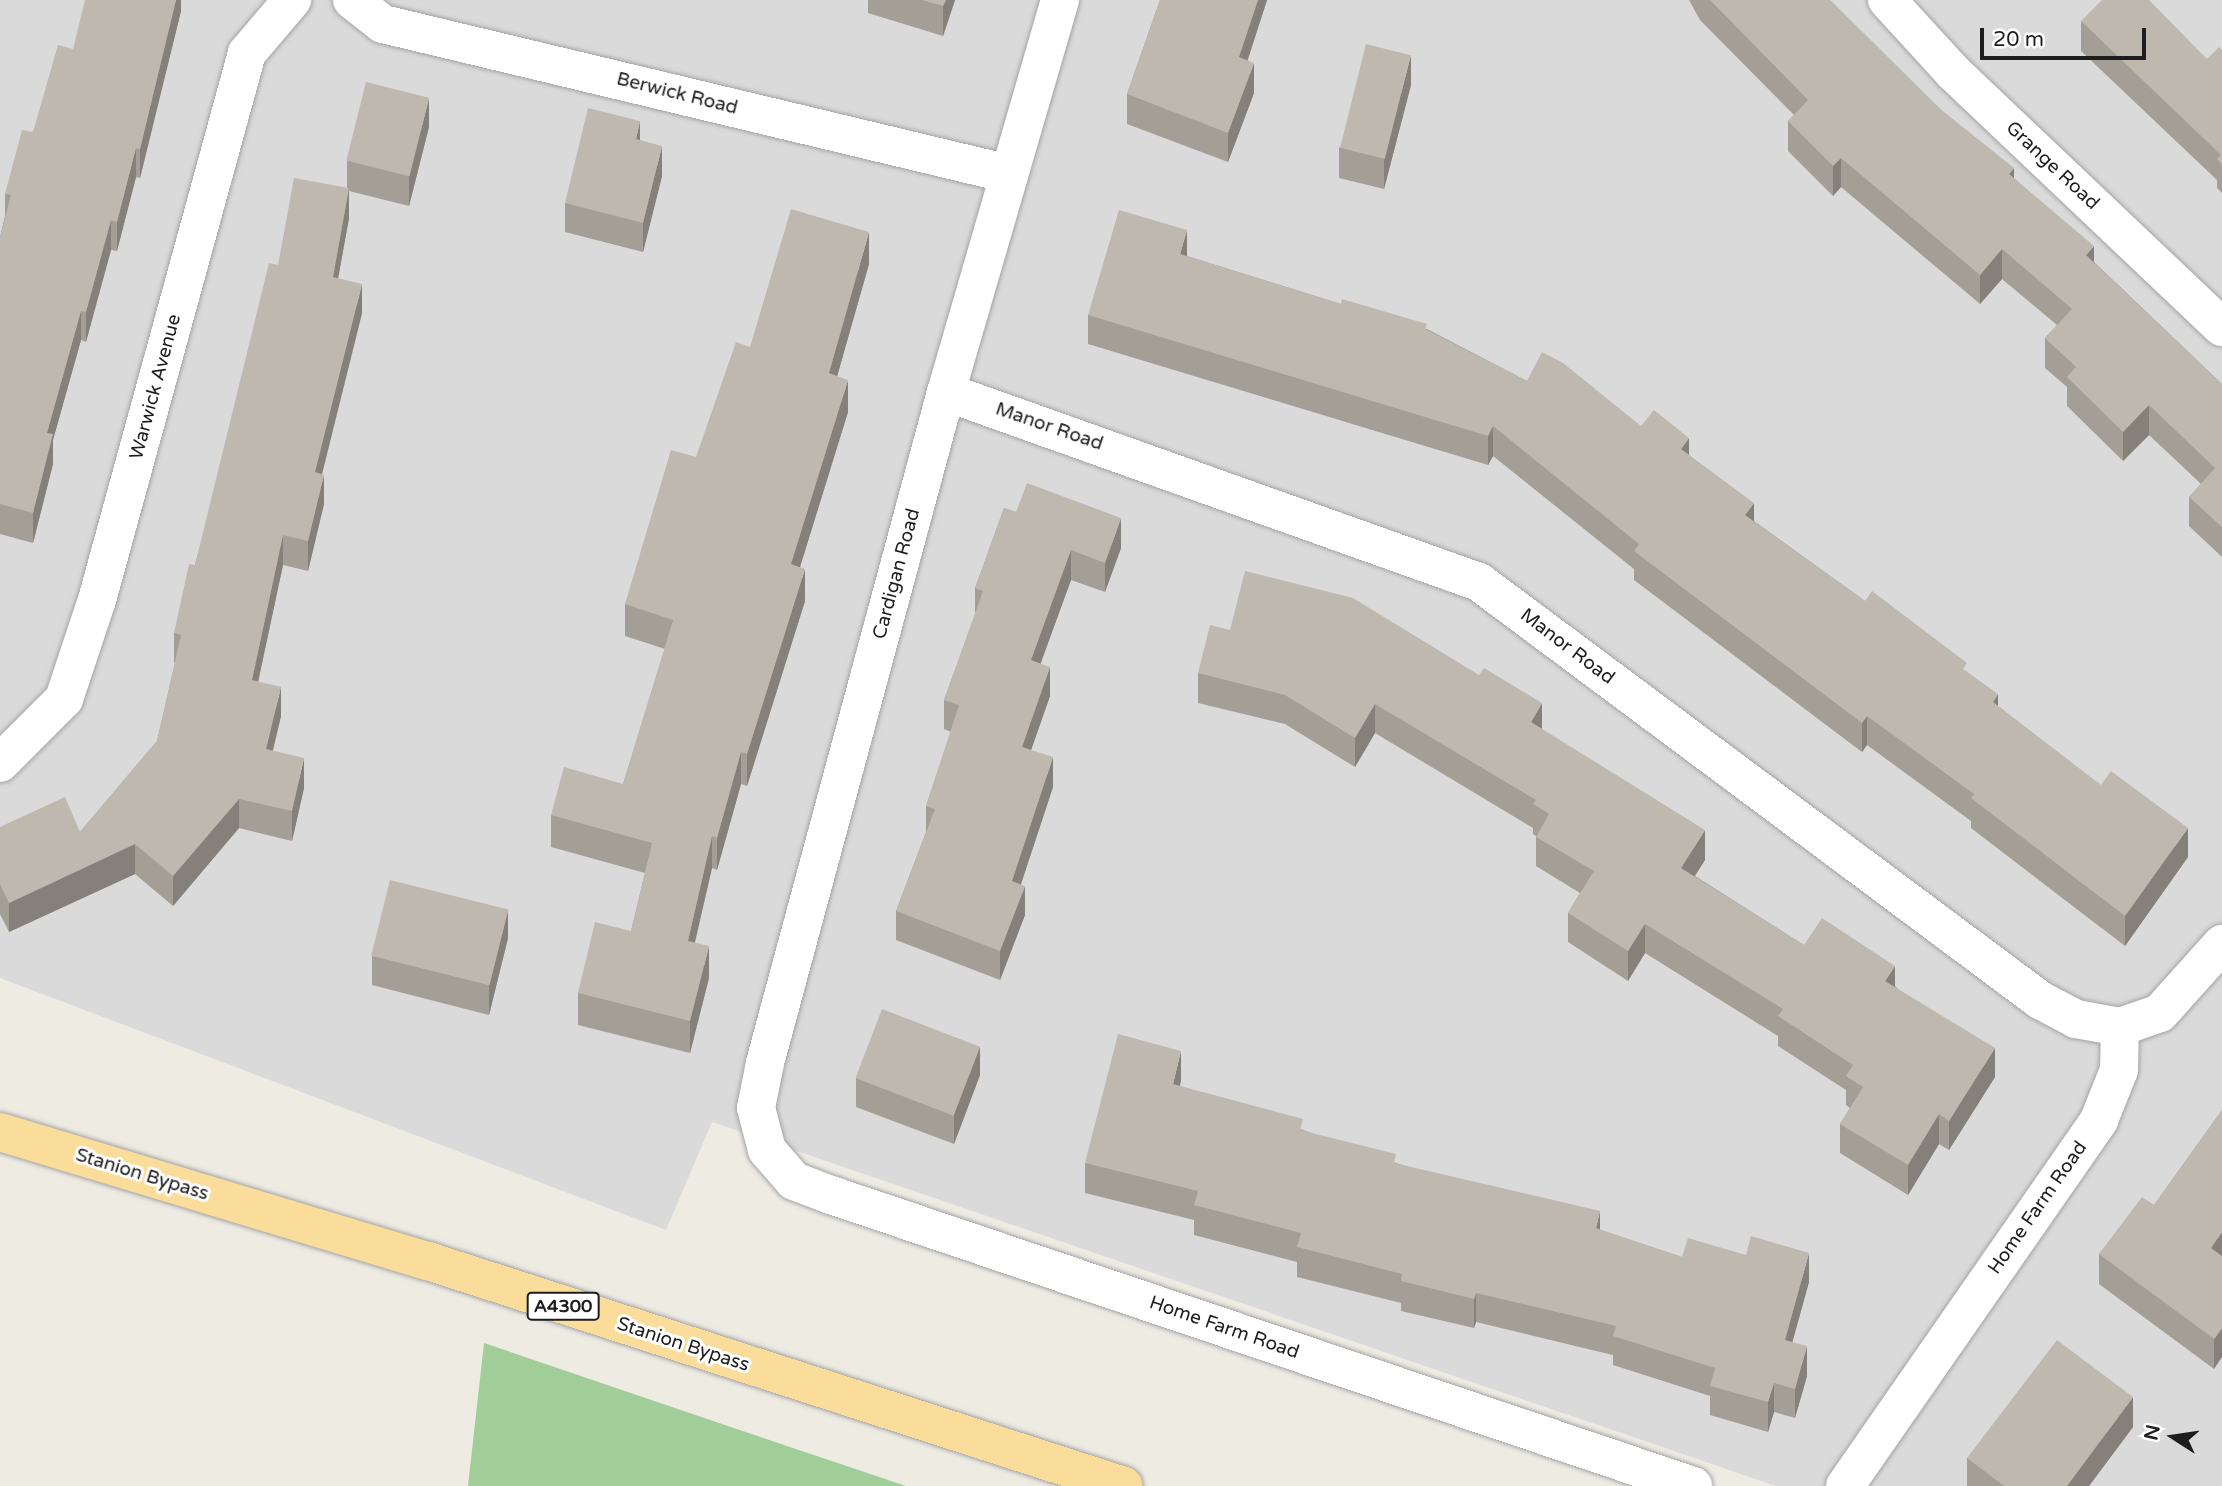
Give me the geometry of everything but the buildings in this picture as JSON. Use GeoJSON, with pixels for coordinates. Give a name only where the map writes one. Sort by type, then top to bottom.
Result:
{"type":"FeatureCollection","features":[{"type":"Feature","properties":{"kind":"main road","name":"Stanion Bypass"},"geometry":{"type":"LineString","coordinates":[[0,1132],[428,1261],[1124,1486]]}},
{"type":"Feature","properties":{"kind":"street","name":"Warwick Avenue"},"geometry":{"type":"LineString","coordinates":[[0,763],[64,698],[97,600],[247,54],[292,0]]}},
{"type":"Feature","properties":{"kind":"street","name":"Berwick Road"},"geometry":{"type":"LineString","coordinates":[[352,0],[383,23],[1009,174]]}},
{"type":"Feature","properties":{"kind":"street","name":"Cardigan Road"},"geometry":{"type":"LineString","coordinates":[[767,1150],[756,1108],[765,1063],[946,392],[1060,0]]}},
{"type":"Feature","properties":{"kind":"street","name":"Grange Road"},"geometry":{"type":"LineString","coordinates":[[1887,0],[1954,73],[2222,327]]}},
{"type":"Feature","properties":{"kind":"street","name":"Manor Road"},"geometry":{"type":"LineString","coordinates":[[946,392],[1479,582],[2040,1000],[2076,1019],[2120,1027]]}},
{"type":"Feature","properties":{"kind":"street"},"geometry":{"type":"LineString","coordinates":[[2120,1027],[2160,1013],[2222,944]]}},
{"type":"Feature","properties":{"kind":"street","name":"Home Farm Road"},"geometry":{"type":"LineString","coordinates":[[1845,1486],[2099,1120],[2119,1070],[2120,1027]]}},
{"type":"Feature","properties":{"kind":"street","name":"Home Farm Road"},"geometry":{"type":"LineString","coordinates":[[767,1150],[794,1181],[831,1195],[1693,1486]]}},
{"type":"Feature","properties":{"kind":"shaded area"},"geometry":{"type":"Polygon","coordinates":[[[0,0],[2222,0],[2222,1486],[1776,1486],[712,1122],[666,1230],[0,978],[0,0]]]}},
{"type":"Feature","properties":{"kind":"green space"},"geometry":{"type":"Polygon","coordinates":[[[484,1343],[778,1443],[906,1486],[468,1486],[484,1343]]]}}]}
